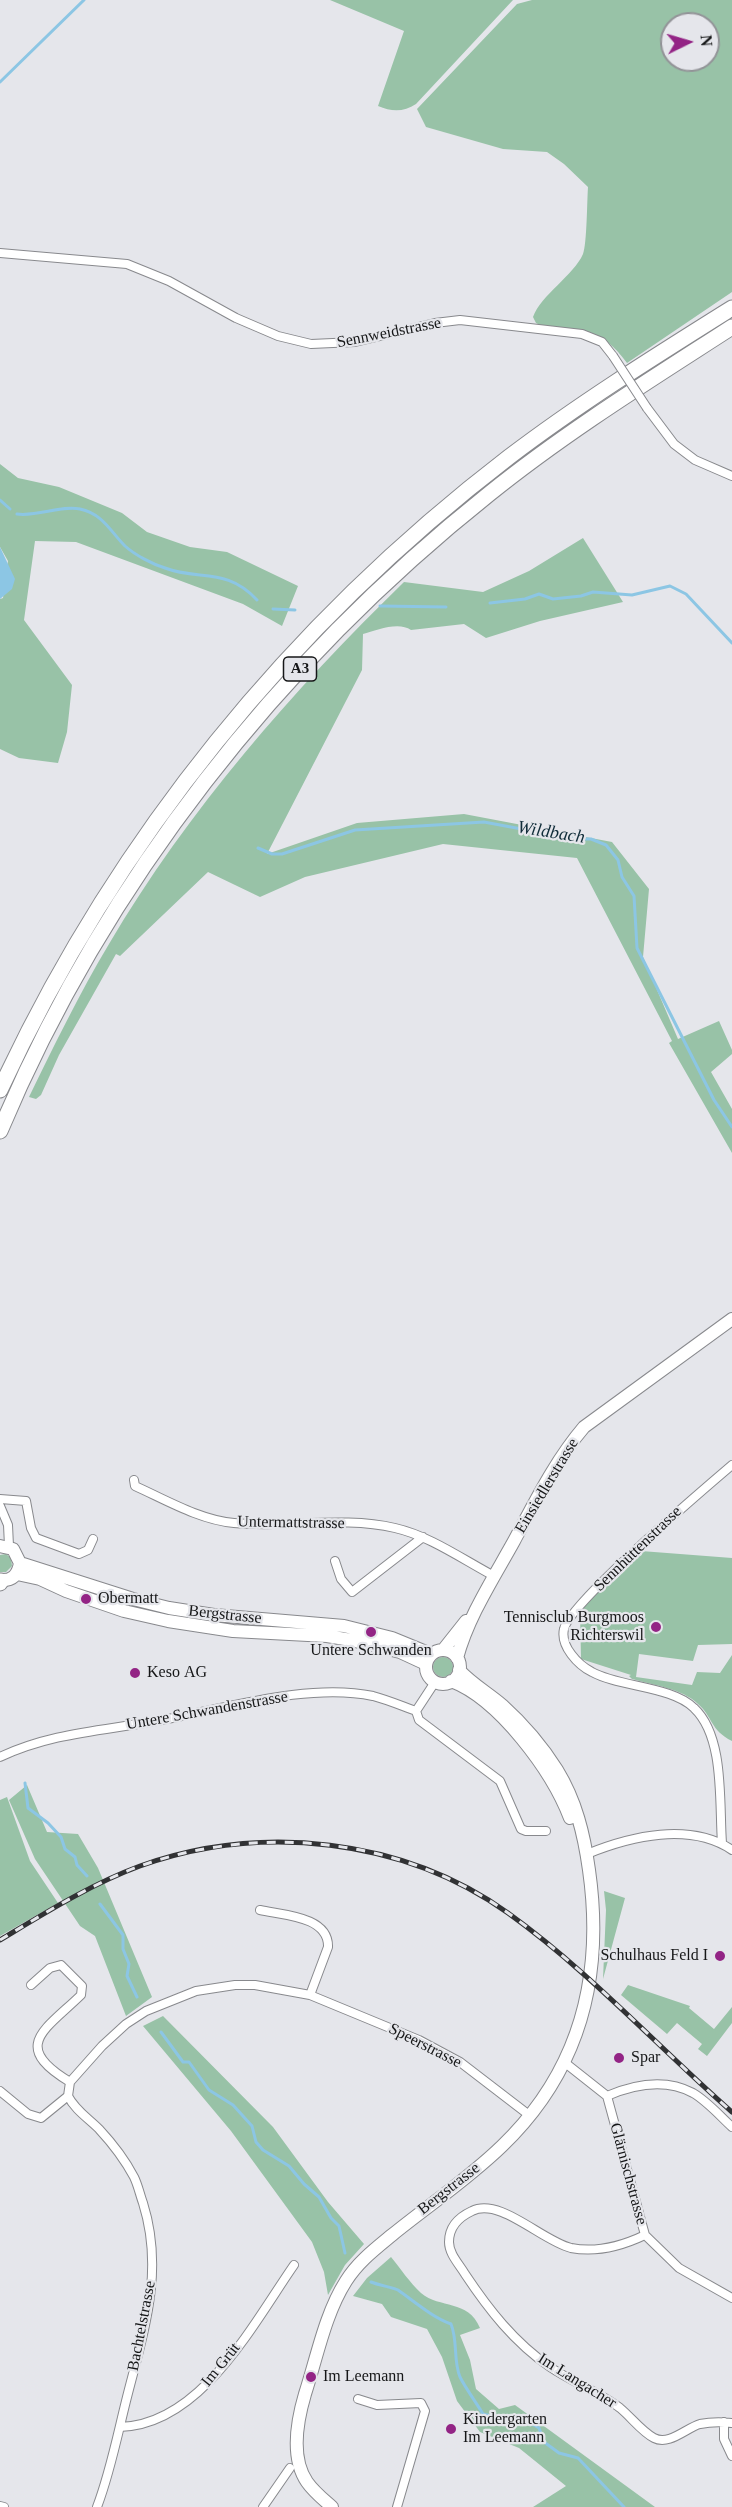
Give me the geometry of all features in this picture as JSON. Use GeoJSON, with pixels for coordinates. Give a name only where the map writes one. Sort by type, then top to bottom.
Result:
{"type":"FeatureCollection","features":[{"type":"Feature","properties":{"kind":"highway","name":"A3"},"geometry":{"type":"LineString","coordinates":[[0,1090],[57,976],[120,872],[200,761],[297,647],[396,551],[495,468],[589,400],[732,308]]}},
{"type":"Feature","properties":{"kind":"highway","name":"A3"},"geometry":{"type":"LineString","coordinates":[[0,1131],[44,1036],[117,907],[172,824],[236,742],[283,688],[342,624],[391,578],[492,492],[583,425],[732,327]]}},
{"type":"Feature","properties":{"kind":"main road","name":"Einsiedlerstrasse"},"geometry":{"type":"LineString","coordinates":[[458,1664],[475,1611],[548,1478],[584,1427],[732,1319]]}},
{"type":"Feature","properties":{"kind":"main road"},"geometry":{"type":"LineString","coordinates":[[0,1581],[7,1580],[19,1569],[17,1553],[4,1546]]}},
{"type":"Feature","properties":{"kind":"main road","name":"Bergstrasse"},"geometry":{"type":"LineString","coordinates":[[19,1569],[86,1599],[168,1621],[233,1631],[327,1636],[400,1652],[433,1656],[451,1652],[471,1682],[501,1704],[539,1744],[557,1770],[572,1799],[584,1835],[594,1913],[593,1965],[586,2000],[564,2062],[529,2115],[502,2146],[373,2250],[345,2281],[326,2327],[298,2424],[301,2469],[310,2486],[332,2507]]}},
{"type":"Feature","properties":{"kind":"main road","name":"Einsiedlerstrasse"},"geometry":{"type":"LineString","coordinates":[[433,1656],[475,1611]]}},
{"type":"Feature","properties":{"kind":"main road"},"geometry":{"type":"LineString","coordinates":[[433,1656],[427,1674],[435,1682],[442,1684],[451,1681],[458,1664]]}},
{"type":"Feature","properties":{"kind":"main road","name":"Bergstrasse"},"geometry":{"type":"LineString","coordinates":[[451,1681],[467,1688],[499,1714],[520,1737],[556,1788],[565,1804],[579,1842],[587,1854]]}},
{"type":"Feature","properties":{"kind":"street","name":"Sennweidstrasse"},"geometry":{"type":"LineString","coordinates":[[0,253],[127,264],[168,280],[236,318],[278,336],[311,344],[355,342],[435,323],[460,320],[582,334],[602,342],[674,444],[695,460],[732,476]]}},
{"type":"Feature","properties":{"kind":"street","name":"Sennhüttenstrasse"},"geometry":{"type":"LineString","coordinates":[[722,1843],[716,1755],[705,1722],[694,1707],[681,1699],[594,1674],[581,1665],[563,1638],[564,1627],[584,1601],[681,1508],[732,1465]]}},
{"type":"Feature","properties":{"kind":"street","name":"Untermattstrasse"},"geometry":{"type":"LineString","coordinates":[[134,1480],[135,1486],[200,1515],[233,1523],[382,1525],[423,1538],[494,1576]]}},
{"type":"Feature","properties":{"kind":"street"},"geometry":{"type":"LineString","coordinates":[[0,1499],[26,1501],[31,1528],[36,1538],[79,1554],[88,1550],[93,1539]]}},
{"type":"Feature","properties":{"kind":"street"},"geometry":{"type":"LineString","coordinates":[[0,1506],[8,1525],[4,1546]]}},
{"type":"Feature","properties":{"kind":"street"},"geometry":{"type":"LineString","coordinates":[[335,1561],[340,1579],[352,1592],[423,1538]]}},
{"type":"Feature","properties":{"kind":"street"},"geometry":{"type":"LineString","coordinates":[[416,1711],[435,1682]]}},
{"type":"Feature","properties":{"kind":"street","name":"Untere Schwandenstrasse"},"geometry":{"type":"LineString","coordinates":[[0,1757],[36,1741],[73,1733],[181,1717],[251,1702],[333,1693],[372,1696],[416,1711],[419,1720],[500,1780],[521,1829],[546,1831]]}},
{"type":"Feature","properties":{"kind":"street"},"geometry":{"type":"LineString","coordinates":[[587,1854],[618,1843],[662,1835],[685,1834],[722,1843],[732,1850]]}},
{"type":"Feature","properties":{"kind":"street"},"geometry":{"type":"LineString","coordinates":[[260,1910],[312,1922],[322,1930],[328,1947],[310,1995]]}},
{"type":"Feature","properties":{"kind":"street"},"geometry":{"type":"LineString","coordinates":[[0,2091],[28,2114],[41,2118],[68,2096],[70,2082],[50,2070],[40,2058],[37,2048],[40,2036],[81,1995],[82,1986],[61,1965],[50,1968],[31,1985]]}},
{"type":"Feature","properties":{"kind":"street","name":"Speerstrasse"},"geometry":{"type":"LineString","coordinates":[[70,2082],[102,2046],[126,2024],[171,1999],[196,1991],[236,1985],[276,1988],[310,1995],[419,2040],[460,2062],[529,2115]]}},
{"type":"Feature","properties":{"kind":"street"},"geometry":{"type":"LineString","coordinates":[[564,2062],[607,2096],[626,2087],[645,2084],[678,2088],[694,2094],[732,2127]]}},
{"type":"Feature","properties":{"kind":"street","name":"Bachtelstrasse"},"geometry":{"type":"LineString","coordinates":[[68,2096],[71,2103],[98,2129],[117,2152],[135,2179],[151,2238],[153,2267],[150,2300],[108,2476],[97,2507]]}},
{"type":"Feature","properties":{"kind":"street","name":"Glärnischstrasse"},"geometry":{"type":"LineString","coordinates":[[607,2096],[645,2235],[679,2268],[732,2298]]}},
{"type":"Feature","properties":{"kind":"street","name":"Im Langacher"},"geometry":{"type":"LineString","coordinates":[[645,2235],[612,2247],[587,2250],[569,2247],[550,2240],[498,2210],[487,2208],[474,2210],[458,2219],[451,2231],[449,2244],[452,2255],[489,2309],[515,2338],[550,2367],[619,2407],[654,2438],[670,2439],[701,2424],[728,2422]]}},
{"type":"Feature","properties":{"kind":"street","name":"Im Grüt"},"geometry":{"type":"LineString","coordinates":[[120,2427],[140,2426],[159,2418],[189,2401],[212,2381],[294,2265]]}},
{"type":"Feature","properties":{"kind":"street"},"geometry":{"type":"LineString","coordinates":[[358,2399],[377,2405],[421,2403],[425,2411],[397,2507]]}},
{"type":"Feature","properties":{"kind":"street"},"geometry":{"type":"LineString","coordinates":[[728,2422],[724,2439],[732,2456]]}},
{"type":"Feature","properties":{"kind":"street"},"geometry":{"type":"LineString","coordinates":[[263,2507],[290,2468]]}},
{"type":"Feature","properties":{"kind":"green space"},"geometry":{"type":"Polygon","coordinates":[[[330,0],[513,0],[416,104],[407,109],[398,110],[378,106],[404,31],[330,0]]]}},
{"type":"Feature","properties":{"kind":"green space"},"geometry":{"type":"Polygon","coordinates":[[[532,0],[732,0],[732,292],[627,363],[618,351],[590,333],[542,326],[536,323],[533,317],[537,309],[573,270],[583,254],[588,187],[564,164],[547,152],[503,149],[426,127],[417,109],[517,4],[532,0]]]}},
{"type":"Feature","properties":{"kind":"green space"},"geometry":{"type":"Polygon","coordinates":[[[0,464],[18,478],[59,487],[122,513],[147,532],[190,547],[227,552],[298,586],[282,626],[243,604],[76,542],[35,541],[24,620],[72,685],[67,732],[58,763],[19,758],[0,749],[0,599],[3,598],[8,561],[0,547],[0,464]]]}},
{"type":"Feature","properties":{"kind":"green space"},"geometry":{"type":"Polygon","coordinates":[[[583,538],[623,602],[540,621],[486,638],[464,624],[411,630],[394,626],[363,634],[362,670],[267,854],[357,823],[464,814],[612,842],[649,889],[643,957],[678,1039],[719,1021],[732,1050],[732,1054],[711,1072],[732,1109],[732,1153],[669,1043],[672,1041],[577,858],[443,844],[305,877],[260,897],[208,872],[120,956],[116,954],[59,1055],[41,1095],[36,1099],[29,1097],[98,963],[140,894],[173,846],[244,753],[322,665],[363,623],[404,582],[483,592],[529,571],[583,538]]]}},
{"type":"Feature","properties":{"kind":"green space","name":"Tennisclub Burgmoos Richterswil"},"geometry":{"type":"Polygon","coordinates":[[[641,1551],[732,1558],[732,1644],[698,1645],[693,1661],[639,1654],[636,1677],[692,1685],[697,1672],[720,1673],[732,1655],[732,1741],[716,1728],[707,1714],[692,1699],[667,1688],[632,1679],[629,1676],[631,1675],[581,1659],[580,1610],[641,1551]]]}},
{"type":"Feature","properties":{"kind":"green space"},"geometry":{"type":"Polygon","coordinates":[[[6,1554],[11,1558],[12,1566],[6,1572],[0,1572],[0,1555],[6,1554]]]}},
{"type":"Feature","properties":{"kind":"green space"},"geometry":{"type":"Polygon","coordinates":[[[443,1657],[450,1660],[453,1667],[450,1674],[443,1677],[436,1674],[433,1667],[436,1660],[443,1657]]]}},
{"type":"Feature","properties":{"kind":"green space"},"geometry":{"type":"Polygon","coordinates":[[[27,1785],[47,1832],[78,1834],[98,1868],[152,1997],[126,2016],[95,1936],[80,1926],[35,1859],[9,1800],[27,1785]]]}},
{"type":"Feature","properties":{"kind":"green space"},"geometry":{"type":"Polygon","coordinates":[[[7,1797],[30,1861],[58,1903],[0,1936],[0,1800],[7,1797]]]}},
{"type":"Feature","properties":{"kind":"green space"},"geometry":{"type":"Polygon","coordinates":[[[604,1891],[625,1898],[603,1979],[606,1910],[604,1891]]]}},
{"type":"Feature","properties":{"kind":"green space"},"geometry":{"type":"Polygon","coordinates":[[[628,1985],[690,2006],[689,2008],[714,2029],[732,2007],[732,2023],[707,2056],[698,2049],[702,2044],[677,2023],[667,2034],[621,1995],[628,1985]]]}},
{"type":"Feature","properties":{"kind":"green space"},"geometry":{"type":"Polygon","coordinates":[[[163,2016],[273,2127],[328,2202],[364,2244],[345,2265],[328,2295],[324,2272],[312,2242],[231,2131],[143,2026],[163,2016]]]}},
{"type":"Feature","properties":{"kind":"green space"},"geometry":{"type":"Polygon","coordinates":[[[391,2257],[421,2293],[428,2298],[461,2308],[475,2319],[480,2328],[460,2335],[470,2360],[476,2389],[499,2409],[515,2405],[655,2507],[533,2507],[566,2486],[519,2448],[480,2432],[457,2401],[442,2357],[427,2329],[391,2317],[382,2304],[353,2296],[367,2278],[391,2257]]]}},
{"type":"Feature","properties":{"kind":"water"},"geometry":{"type":"Polygon","coordinates":[[[0,547],[15,579],[12,589],[0,599],[0,547]]]}},
{"type":"Feature","properties":{"kind":"waterway","name":"Wildbach"},"geometry":{"type":"LineString","coordinates":[[0,82],[84,0]]}},
{"type":"Feature","properties":{"kind":"waterway"},"geometry":{"type":"LineString","coordinates":[[0,500],[10,509]]}},
{"type":"Feature","properties":{"kind":"waterway"},"geometry":{"type":"LineString","coordinates":[[17,514],[73,508],[88,511],[106,524],[125,546],[144,559],[177,572],[224,579],[235,583],[257,600]]}},
{"type":"Feature","properties":{"kind":"waterway"},"geometry":{"type":"LineString","coordinates":[[490,603],[525,599],[539,594],[553,599],[581,596],[593,592],[632,595],[670,586],[686,594],[732,643]]}},
{"type":"Feature","properties":{"kind":"waterway"},"geometry":{"type":"LineString","coordinates":[[380,606],[446,607]]}},
{"type":"Feature","properties":{"kind":"waterway"},"geometry":{"type":"LineString","coordinates":[[273,609],[295,610]]}},
{"type":"Feature","properties":{"kind":"waterway","name":"Wildbach"},"geometry":{"type":"LineString","coordinates":[[258,848],[272,854],[282,854],[355,830],[484,822],[575,839],[591,839],[606,845],[618,860],[622,877],[634,896],[637,948],[714,1100],[732,1127]]}},
{"type":"Feature","properties":{"kind":"waterway"},"geometry":{"type":"LineString","coordinates":[[25,1783],[28,1808],[48,1823],[61,1837],[65,1849],[75,1857],[77,1865],[87,1876]]}},
{"type":"Feature","properties":{"kind":"waterway"},"geometry":{"type":"LineString","coordinates":[[100,1904],[123,1935],[123,1949],[129,1964],[127,1976],[137,1997]]}},
{"type":"Feature","properties":{"kind":"waterway"},"geometry":{"type":"LineString","coordinates":[[161,2032],[183,2062],[189,2062],[209,2090],[233,2105],[252,2126],[256,2142],[263,2150],[289,2166],[319,2197],[331,2218],[339,2226],[345,2253]]}},
{"type":"Feature","properties":{"kind":"waterway"},"geometry":{"type":"LineString","coordinates":[[371,2282],[398,2290],[430,2313],[451,2324],[460,2377],[483,2414],[539,2428],[544,2442],[559,2453],[578,2458],[624,2507]]}},
{"type":"Feature","properties":{"kind":"railway"},"geometry":{"type":"LineString","coordinates":[[0,1940],[104,1881],[140,1866],[186,1853],[234,1845],[282,1842],[330,1845],[377,1854],[423,1868],[467,1888],[508,1913],[567,1959],[732,2112]]}},
{"type":"Feature","properties":{"kind":"place","name":"Obermatt"},"geometry":{"type":"Point","coordinates":[86,1599]}},
{"type":"Feature","properties":{"kind":"place","name":"Tennisclub Burgmoos Richterswil"},"geometry":{"type":"Point","coordinates":[656,1627]}},
{"type":"Feature","properties":{"kind":"place","name":"Untere Schwanden"},"geometry":{"type":"Point","coordinates":[371,1632]}},
{"type":"Feature","properties":{"kind":"place","name":"Keso AG"},"geometry":{"type":"Point","coordinates":[135,1673]}},
{"type":"Feature","properties":{"kind":"place","name":"Schulhaus Feld I"},"geometry":{"type":"Point","coordinates":[720,1956]}},
{"type":"Feature","properties":{"kind":"place","name":"Spar"},"geometry":{"type":"Point","coordinates":[619,2058]}},
{"type":"Feature","properties":{"kind":"place","name":"Im Leemann"},"geometry":{"type":"Point","coordinates":[311,2377]}},
{"type":"Feature","properties":{"kind":"place","name":"Kindergarten Im Leemann"},"geometry":{"type":"Point","coordinates":[451,2429]}}]}
